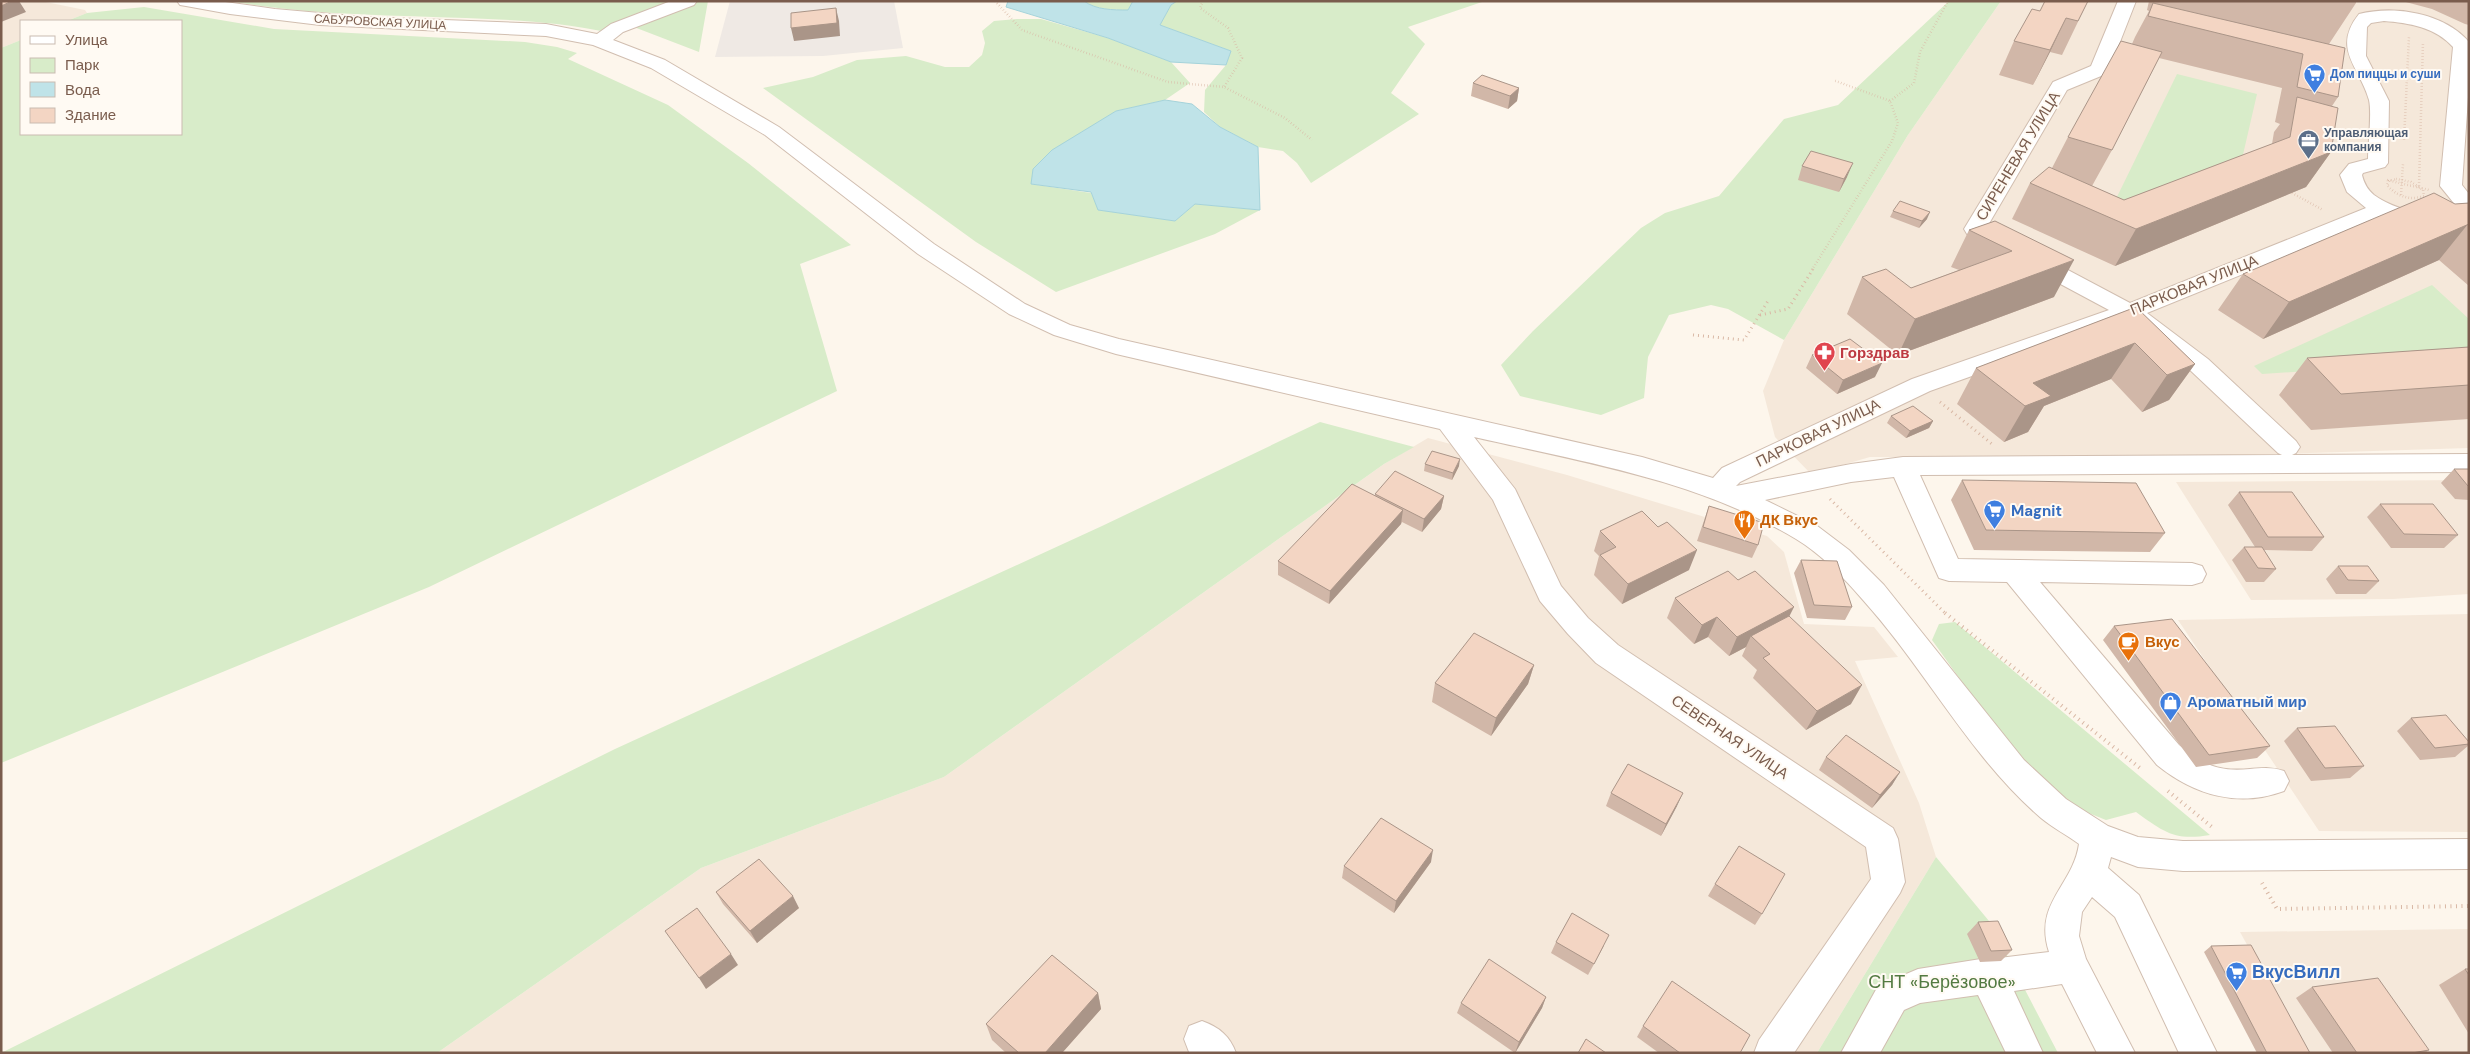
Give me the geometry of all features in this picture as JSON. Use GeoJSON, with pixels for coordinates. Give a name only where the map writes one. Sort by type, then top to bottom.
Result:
{"type":"FeatureCollection","features":[{"type":"Feature","properties":{"kind":"street","name":"САБУРОВСКАЯ УЛИЦА"},"geometry":{"type":"LineString","coordinates":[[186,1],[229,10],[291,18],[546,30],[588,38],[658,64],[772,131],[926,249],[1017,308],[1062,330],[1116,346],[1642,466],[1726,493],[1806,532],[1839,558],[1874,593],[2013,770],[2054,809],[2096,837],[2138,852],[2182,856],[2469,854]]}},
{"type":"Feature","properties":{"kind":"street"},"geometry":{"type":"LineString","coordinates":[[588,38],[688,1]]}},
{"type":"Feature","properties":{"kind":"street","name":"СИРЕНЕВАЯ УЛИЦА"},"geometry":{"type":"LineString","coordinates":[[2127,1],[2126,27],[2098,70],[2060,86],[1975,229],[2128,312],[2169,340],[2201,366],[2286,448]]}},
{"type":"Feature","properties":{"kind":"street"},"geometry":{"type":"LineString","coordinates":[[2442,222],[2462,217],[2467,209],[2458,192],[2451,186],[2463,141],[2465,43],[2444,30],[2417,20],[2357,14],[2357,56],[2379,101],[2378,163],[2356,168],[2351,175],[2352,184],[2360,194],[2392,202],[2403,216],[2442,222],[2469,234]]}},
{"type":"Feature","properties":{"kind":"street"},"geometry":{"type":"LineString","coordinates":[[2349,76],[2369,80]]}},
{"type":"Feature","properties":{"kind":"street","name":"ПАРКОВАЯ УЛИЦА"},"geometry":{"type":"LineString","coordinates":[[1726,493],[1731,475],[1895,396],[2128,312],[2392,202]]}},
{"type":"Feature","properties":{"kind":"street","name":"СЕВЕРНАЯ УЛИЦА"},"geometry":{"type":"LineString","coordinates":[[1448,421],[1505,496],[1550,593],[1578,626],[1607,654],[1881,839],[1888,882],[1772,1053]]}},
{"type":"Feature","properties":{"kind":"street"},"geometry":{"type":"LineString","coordinates":[[1726,493],[1903,466],[2469,463]]}},
{"type":"Feature","properties":{"kind":"street"},"geometry":{"type":"LineString","coordinates":[[1903,466],[1949,570],[2192,574]]}},
{"type":"Feature","properties":{"kind":"street"},"geometry":{"type":"LineString","coordinates":[[2014,571],[2168,755],[2187,771],[2220,785],[2236,786],[2273,781]]}},
{"type":"Feature","properties":{"kind":"street"},"geometry":{"type":"LineString","coordinates":[[2096,837],[2094,859],[2089,873],[2066,907],[2061,936],[2071,966],[2116,1053]]}},
{"type":"Feature","properties":{"kind":"street"},"geometry":{"type":"LineString","coordinates":[[2089,873],[2127,906],[2199,1053]]}},
{"type":"Feature","properties":{"kind":"street"},"geometry":{"type":"LineString","coordinates":[[1860,1053],[1891,998],[1918,986],[2071,966]]}},
{"type":"Feature","properties":{"kind":"street"},"geometry":{"type":"LineString","coordinates":[[1987,976],[2024,1053]]}},
{"type":"Feature","properties":{"kind":"path"},"geometry":{"type":"LineString","coordinates":[[995,1],[1022,30],[1168,82],[1224,87],[1285,118],[1312,140]]}},
{"type":"Feature","properties":{"kind":"path"},"geometry":{"type":"LineString","coordinates":[[1203,1],[1200,8],[1228,28],[1242,58],[1224,87]]}},
{"type":"Feature","properties":{"kind":"path"},"geometry":{"type":"LineString","coordinates":[[1890,101],[1914,83],[1920,52],[1948,1]]}},
{"type":"Feature","properties":{"kind":"path"},"geometry":{"type":"LineString","coordinates":[[2404,142],[2417,20]]}},
{"type":"Feature","properties":{"kind":"path"},"geometry":{"type":"LineString","coordinates":[[2417,20],[2419,186]]}},
{"type":"Feature","properties":{"kind":"path"},"geometry":{"type":"LineString","coordinates":[[1760,315],[1788,309],[1892,141],[1898,123],[1890,101],[1833,80]]}},
{"type":"Feature","properties":{"kind":"path"},"geometry":{"type":"LineString","coordinates":[[2392,202],[2402,184],[2403,161]]}},
{"type":"Feature","properties":{"kind":"path"},"geometry":{"type":"LineString","coordinates":[[2363,166],[2389,181],[2424,190],[2458,192]]}},
{"type":"Feature","properties":{"kind":"path"},"geometry":{"type":"LineString","coordinates":[[2389,181],[2402,180],[2419,186],[2424,190]]}},
{"type":"Feature","properties":{"kind":"path"},"geometry":{"type":"LineString","coordinates":[[2389,181],[2392,202]]}},
{"type":"Feature","properties":{"kind":"path"},"geometry":{"type":"LineString","coordinates":[[2392,202],[2421,198],[2425,194],[2424,190]]}},
{"type":"Feature","properties":{"kind":"path"},"geometry":{"type":"LineString","coordinates":[[2392,202],[2442,222]]}},
{"type":"Feature","properties":{"kind":"path"},"geometry":{"type":"LineString","coordinates":[[1693,335],[1744,340],[1768,302]]}},
{"type":"Feature","properties":{"kind":"path"},"geometry":{"type":"LineString","coordinates":[[1813,481],[1937,607],[2147,774]]}},
{"type":"Feature","properties":{"kind":"path"},"geometry":{"type":"LineString","coordinates":[[2162,786],[2246,855],[2277,909],[2469,906]]}},
{"type":"Feature","properties":{"kind":"shaded area"},"geometry":{"type":"Polygon","coordinates":[[[1,1],[41,1],[85,10],[87,13],[70,20],[20,20],[20,40],[1,48],[1,1]]]}},
{"type":"Feature","properties":{"kind":"shaded area"},"geometry":{"type":"Polygon","coordinates":[[[730,1],[894,1],[903,48],[823,56],[715,57],[730,1]]]}},
{"type":"Feature","properties":{"kind":"shaded area"},"geometry":{"type":"Polygon","coordinates":[[[2001,1],[2469,1],[2469,448],[2182,457],[1870,457],[1811,474],[1775,437],[1763,391],[1784,340],[1908,135],[2001,1]]]}},
{"type":"Feature","properties":{"kind":"shaded area"},"geometry":{"type":"Polygon","coordinates":[[[1428,438],[1567,475],[1767,536],[1784,552],[1804,624],[1874,627],[1898,657],[1855,661],[1919,803],[1936,857],[1817,1053],[437,1053],[701,868],[944,777],[1384,464],[1428,438]]]}},
{"type":"Feature","properties":{"kind":"shaded area"},"geometry":{"type":"Polygon","coordinates":[[[2469,480],[2469,594],[2393,599],[2251,600],[2176,482],[2469,480]]]}},
{"type":"Feature","properties":{"kind":"shaded area"},"geometry":{"type":"Polygon","coordinates":[[[2469,614],[2469,832],[2319,831],[2178,620],[2469,614]]]}},
{"type":"Feature","properties":{"kind":"shaded area"},"geometry":{"type":"Polygon","coordinates":[[[2469,929],[2469,1053],[2307,1053],[2240,932],[2469,929]]]}},
{"type":"Feature","properties":{"kind":"green space"},"geometry":{"type":"Polygon","coordinates":[[[230,1],[708,1],[699,52],[626,24],[610,33],[538,22],[318,12],[230,1]]]}},
{"type":"Feature","properties":{"kind":"green space"},"geometry":{"type":"Polygon","coordinates":[[[1084,1],[1133,1],[1128,10],[1111,10],[1100,8],[1084,1]]]}},
{"type":"Feature","properties":{"kind":"green space"},"geometry":{"type":"Polygon","coordinates":[[[1177,1],[1485,1],[1408,27],[1425,44],[1391,93],[1419,114],[1311,183],[1297,163],[1283,151],[1258,147],[1220,127],[1204,112],[1205,90],[1226,65],[1231,51],[1160,25],[1171,5],[1177,1]]]}},
{"type":"Feature","properties":{"kind":"green space"},"geometry":{"type":"Polygon","coordinates":[[[1949,1],[2001,1],[1908,135],[1784,340],[1728,309],[1711,305],[1669,315],[1648,357],[1644,398],[1601,415],[1520,396],[1501,365],[1533,331],[1641,228],[1665,213],[1719,196],[1784,119],[1838,105],[1949,1]]]}},
{"type":"Feature","properties":{"kind":"green space"},"geometry":{"type":"Polygon","coordinates":[[[144,7],[274,29],[525,42],[557,47],[577,53],[568,59],[668,105],[748,163],[851,245],[800,264],[837,391],[429,587],[1,763],[1,48],[20,40],[20,135],[182,135],[182,20],[70,20],[87,13],[144,7]]]}},
{"type":"Feature","properties":{"kind":"green space"},"geometry":{"type":"Polygon","coordinates":[[[1041,19],[1108,38],[1171,62],[1190,83],[1165,100],[1116,111],[1089,129],[1031,184],[1091,193],[1099,210],[1175,221],[1195,204],[1260,210],[1215,234],[1056,292],[976,242],[763,88],[813,77],[857,60],[906,56],[945,67],[969,67],[982,55],[985,43],[982,31],[994,21],[1041,19]]]}},
{"type":"Feature","properties":{"kind":"green space"},"geometry":{"type":"Polygon","coordinates":[[[2177,74],[2257,94],[2242,159],[2120,206],[2114,203],[2177,74]]]}},
{"type":"Feature","properties":{"kind":"green space"},"geometry":{"type":"Polygon","coordinates":[[[2432,285],[2469,319],[2469,360],[2262,374],[2254,366],[2432,285]]]}},
{"type":"Feature","properties":{"kind":"green space"},"geometry":{"type":"Polygon","coordinates":[[[1320,422],[1414,447],[1384,464],[944,777],[701,868],[437,1053],[1,1053],[615,749],[1102,526],[1320,422]]]}},
{"type":"Feature","properties":{"kind":"green space"},"geometry":{"type":"Polygon","coordinates":[[[1955,622],[2210,835],[2198,837],[2178,836],[2162,830],[2136,812],[2106,820],[2076,808],[2030,771],[2000,735],[1932,640],[1939,624],[1955,622]]]}},
{"type":"Feature","properties":{"kind":"green space","name":"СНТ «Берёзовое»"},"geometry":{"type":"Polygon","coordinates":[[[1936,857],[1989,921],[2058,1053],[1817,1053],[1936,857]]]}},
{"type":"Feature","properties":{"kind":"water"},"geometry":{"type":"Polygon","coordinates":[[[1008,1],[1084,1],[1099,8],[1128,10],[1133,1],[1177,1],[1171,5],[1160,25],[1231,51],[1226,65],[1171,62],[1108,38],[1006,7],[1008,1]]]}},
{"type":"Feature","properties":{"kind":"water"},"geometry":{"type":"Polygon","coordinates":[[[1165,100],[1192,104],[1220,127],[1258,147],[1260,210],[1195,204],[1175,221],[1098,210],[1091,192],[1031,184],[1033,169],[1052,150],[1116,111],[1165,100]]]}},
{"type":"Feature","properties":{"kind":"building"},"geometry":{"type":"Polygon","coordinates":[[[1,1],[12,1],[1,6],[1,1]]]}},
{"type":"Feature","properties":{"kind":"building"},"geometry":{"type":"Polygon","coordinates":[[[2045,1],[2088,1],[2078,21],[2066,18],[2050,50],[2014,41],[2032,9],[2040,11],[2045,1]]]}},
{"type":"Feature","properties":{"kind":"building"},"geometry":{"type":"Polygon","coordinates":[[[2153,3],[2345,48],[2338,97],[2297,87],[2303,54],[2148,16],[2153,3]]]}},
{"type":"Feature","properties":{"kind":"building"},"geometry":{"type":"Polygon","coordinates":[[[836,8],[837,23],[791,28],[791,13],[836,8]]]}},
{"type":"Feature","properties":{"kind":"building"},"geometry":{"type":"Polygon","coordinates":[[[2121,41],[2162,52],[2112,150],[2068,137],[2121,41]]]}},
{"type":"Feature","properties":{"kind":"building"},"geometry":{"type":"Polygon","coordinates":[[[1482,75],[1519,88],[1510,96],[1473,83],[1482,75]]]}},
{"type":"Feature","properties":{"kind":"building"},"geometry":{"type":"Polygon","coordinates":[[[2297,97],[2338,108],[2331,152],[2136,229],[2030,183],[2049,167],[2124,200],[2290,137],[2297,97]]]}},
{"type":"Feature","properties":{"kind":"building"},"geometry":{"type":"Polygon","coordinates":[[[1811,151],[1853,163],[1844,179],[1802,166],[1811,151]]]}},
{"type":"Feature","properties":{"kind":"building"},"geometry":{"type":"Polygon","coordinates":[[[2434,193],[2455,204],[2469,203],[2469,224],[2289,302],[2243,274],[2434,193]]]}},
{"type":"Feature","properties":{"kind":"building"},"geometry":{"type":"Polygon","coordinates":[[[1900,201],[1930,212],[1922,221],[1893,211],[1900,201]]]}},
{"type":"Feature","properties":{"kind":"building"},"geometry":{"type":"Polygon","coordinates":[[[1995,221],[2074,260],[1915,319],[1862,277],[1886,269],[1911,288],[2012,251],[1969,230],[1995,221]]]}},
{"type":"Feature","properties":{"kind":"building"},"geometry":{"type":"Polygon","coordinates":[[[2136,307],[2195,364],[2167,375],[2135,343],[2033,383],[2051,396],[2025,406],[1976,368],[2136,307]]]}},
{"type":"Feature","properties":{"kind":"building"},"geometry":{"type":"Polygon","coordinates":[[[1850,339],[1882,363],[1843,380],[1812,355],[1850,339]]]}},
{"type":"Feature","properties":{"kind":"building"},"geometry":{"type":"Polygon","coordinates":[[[2469,347],[2469,385],[2341,394],[2307,358],[2469,347]]]}},
{"type":"Feature","properties":{"kind":"building"},"geometry":{"type":"Polygon","coordinates":[[[1913,406],[1933,421],[1910,431],[1891,416],[1913,406]]]}},
{"type":"Feature","properties":{"kind":"building"},"geometry":{"type":"Polygon","coordinates":[[[1432,451],[1460,459],[1453,473],[1425,464],[1432,451]]]}},
{"type":"Feature","properties":{"kind":"building"},"geometry":{"type":"Polygon","coordinates":[[[2454,469],[2469,469],[2469,486],[2468,486],[2454,469]]]}},
{"type":"Feature","properties":{"kind":"building"},"geometry":{"type":"Polygon","coordinates":[[[1395,471],[1444,496],[1424,519],[1375,494],[1395,471]]]}},
{"type":"Feature","properties":{"kind":"building"},"geometry":{"type":"Polygon","coordinates":[[[1962,480],[2136,483],[2165,533],[1986,530],[1962,480]]]}},
{"type":"Feature","properties":{"kind":"building"},"geometry":{"type":"Polygon","coordinates":[[[1352,484],[1403,510],[1330,591],[1278,561],[1352,484]]]}},
{"type":"Feature","properties":{"kind":"building"},"geometry":{"type":"Polygon","coordinates":[[[2239,492],[2292,492],[2324,537],[2268,537],[2239,492]]]}},
{"type":"Feature","properties":{"kind":"building"},"geometry":{"type":"Polygon","coordinates":[[[2380,504],[2433,504],[2458,535],[2404,534],[2380,504]]]}},
{"type":"Feature","properties":{"kind":"building"},"geometry":{"type":"Polygon","coordinates":[[[1709,506],[1764,523],[1758,545],[1703,527],[1709,506]]]}},
{"type":"Feature","properties":{"kind":"building"},"geometry":{"type":"Polygon","coordinates":[[[1642,511],[1658,527],[1667,522],[1697,550],[1628,584],[1600,555],[1616,547],[1600,531],[1642,511]]]}},
{"type":"Feature","properties":{"kind":"building"},"geometry":{"type":"Polygon","coordinates":[[[2244,547],[2262,547],[2276,569],[2258,568],[2244,547]]]}},
{"type":"Feature","properties":{"kind":"building"},"geometry":{"type":"Polygon","coordinates":[[[1801,560],[1837,561],[1852,607],[1814,605],[1801,560]]]}},
{"type":"Feature","properties":{"kind":"building"},"geometry":{"type":"Polygon","coordinates":[[[2338,566],[2368,566],[2379,581],[2348,580],[2338,566]]]}},
{"type":"Feature","properties":{"kind":"building"},"geometry":{"type":"Polygon","coordinates":[[[1728,571],[1738,580],[1755,571],[1794,607],[1737,637],[1717,617],[1702,625],[1675,598],[1728,571]]]}},
{"type":"Feature","properties":{"kind":"building"},"geometry":{"type":"Polygon","coordinates":[[[1789,616],[1862,685],[1817,711],[1763,658],[1770,654],[1751,636],[1789,616]]]}},
{"type":"Feature","properties":{"kind":"building"},"geometry":{"type":"Polygon","coordinates":[[[2172,619],[2270,746],[2209,755],[2114,626],[2172,619]]]}},
{"type":"Feature","properties":{"kind":"building"},"geometry":{"type":"Polygon","coordinates":[[[1474,633],[1534,665],[1496,718],[1435,683],[1474,633]]]}},
{"type":"Feature","properties":{"kind":"building"},"geometry":{"type":"Polygon","coordinates":[[[2446,715],[2469,744],[2435,748],[2411,718],[2446,715]]]}},
{"type":"Feature","properties":{"kind":"building"},"geometry":{"type":"Polygon","coordinates":[[[2335,726],[2364,766],[2325,768],[2297,728],[2335,726]]]}},
{"type":"Feature","properties":{"kind":"building"},"geometry":{"type":"Polygon","coordinates":[[[1846,735],[1900,772],[1880,795],[1826,757],[1846,735]]]}},
{"type":"Feature","properties":{"kind":"building"},"geometry":{"type":"Polygon","coordinates":[[[1628,764],[1683,793],[1666,824],[1611,793],[1628,764]]]}},
{"type":"Feature","properties":{"kind":"building"},"geometry":{"type":"Polygon","coordinates":[[[1381,818],[1433,850],[1396,901],[1344,866],[1381,818]]]}},
{"type":"Feature","properties":{"kind":"building"},"geometry":{"type":"Polygon","coordinates":[[[1739,846],[1785,874],[1762,914],[1715,884],[1739,846]]]}},
{"type":"Feature","properties":{"kind":"building"},"geometry":{"type":"Polygon","coordinates":[[[759,859],[793,896],[750,931],[716,892],[759,859]]]}},
{"type":"Feature","properties":{"kind":"building"},"geometry":{"type":"Polygon","coordinates":[[[697,908],[731,954],[699,978],[665,931],[697,908]]]}},
{"type":"Feature","properties":{"kind":"building"},"geometry":{"type":"Polygon","coordinates":[[[1572,913],[1609,935],[1594,964],[1556,942],[1572,913]]]}},
{"type":"Feature","properties":{"kind":"building"},"geometry":{"type":"Polygon","coordinates":[[[1998,921],[2012,950],[1991,951],[1978,922],[1998,921]]]}},
{"type":"Feature","properties":{"kind":"building"},"geometry":{"type":"Polygon","coordinates":[[[2251,945],[2310,1053],[2267,1053],[2211,946],[2251,945]]]}},
{"type":"Feature","properties":{"kind":"building"},"geometry":{"type":"Polygon","coordinates":[[[1052,955],[1098,993],[1045,1053],[1019,1053],[986,1024],[1052,955]]]}},
{"type":"Feature","properties":{"kind":"building"},"geometry":{"type":"Polygon","coordinates":[[[1489,959],[1546,997],[1519,1042],[1461,1003],[1489,959]]]}},
{"type":"Feature","properties":{"kind":"building"},"geometry":{"type":"Polygon","coordinates":[[[2378,978],[2429,1050],[2412,1053],[2357,1053],[2312,987],[2378,978]]]}},
{"type":"Feature","properties":{"kind":"building"},"geometry":{"type":"Polygon","coordinates":[[[1672,981],[1750,1035],[1740,1053],[1680,1053],[1643,1026],[1672,981]]]}},
{"type":"Feature","properties":{"kind":"building"},"geometry":{"type":"Polygon","coordinates":[[[1586,1039],[1606,1053],[1578,1053],[1586,1039]]]}},
{"type":"Feature","properties":{"kind":"place","name":"Дом пиццы и суши"},"geometry":{"type":"Point","coordinates":[2314,93]}},
{"type":"Feature","properties":{"kind":"place","name":"Управляющая компания"},"geometry":{"type":"Point","coordinates":[2308,159]}},
{"type":"Feature","properties":{"kind":"place","name":"Горздрав"},"geometry":{"type":"Point","coordinates":[1824,372]}},
{"type":"Feature","properties":{"kind":"place","name":"Magnit"},"geometry":{"type":"Point","coordinates":[1995,530]}},
{"type":"Feature","properties":{"kind":"place","name":"ДК Вкус"},"geometry":{"type":"Point","coordinates":[1744,539]}},
{"type":"Feature","properties":{"kind":"place","name":"Вкус"},"geometry":{"type":"Point","coordinates":[2129,661]}},
{"type":"Feature","properties":{"kind":"place","name":"Ароматный мир"},"geometry":{"type":"Point","coordinates":[2171,721]}},
{"type":"Feature","properties":{"kind":"place","name":"ВкусВилл"},"geometry":{"type":"Point","coordinates":[2236,991]}}]}
